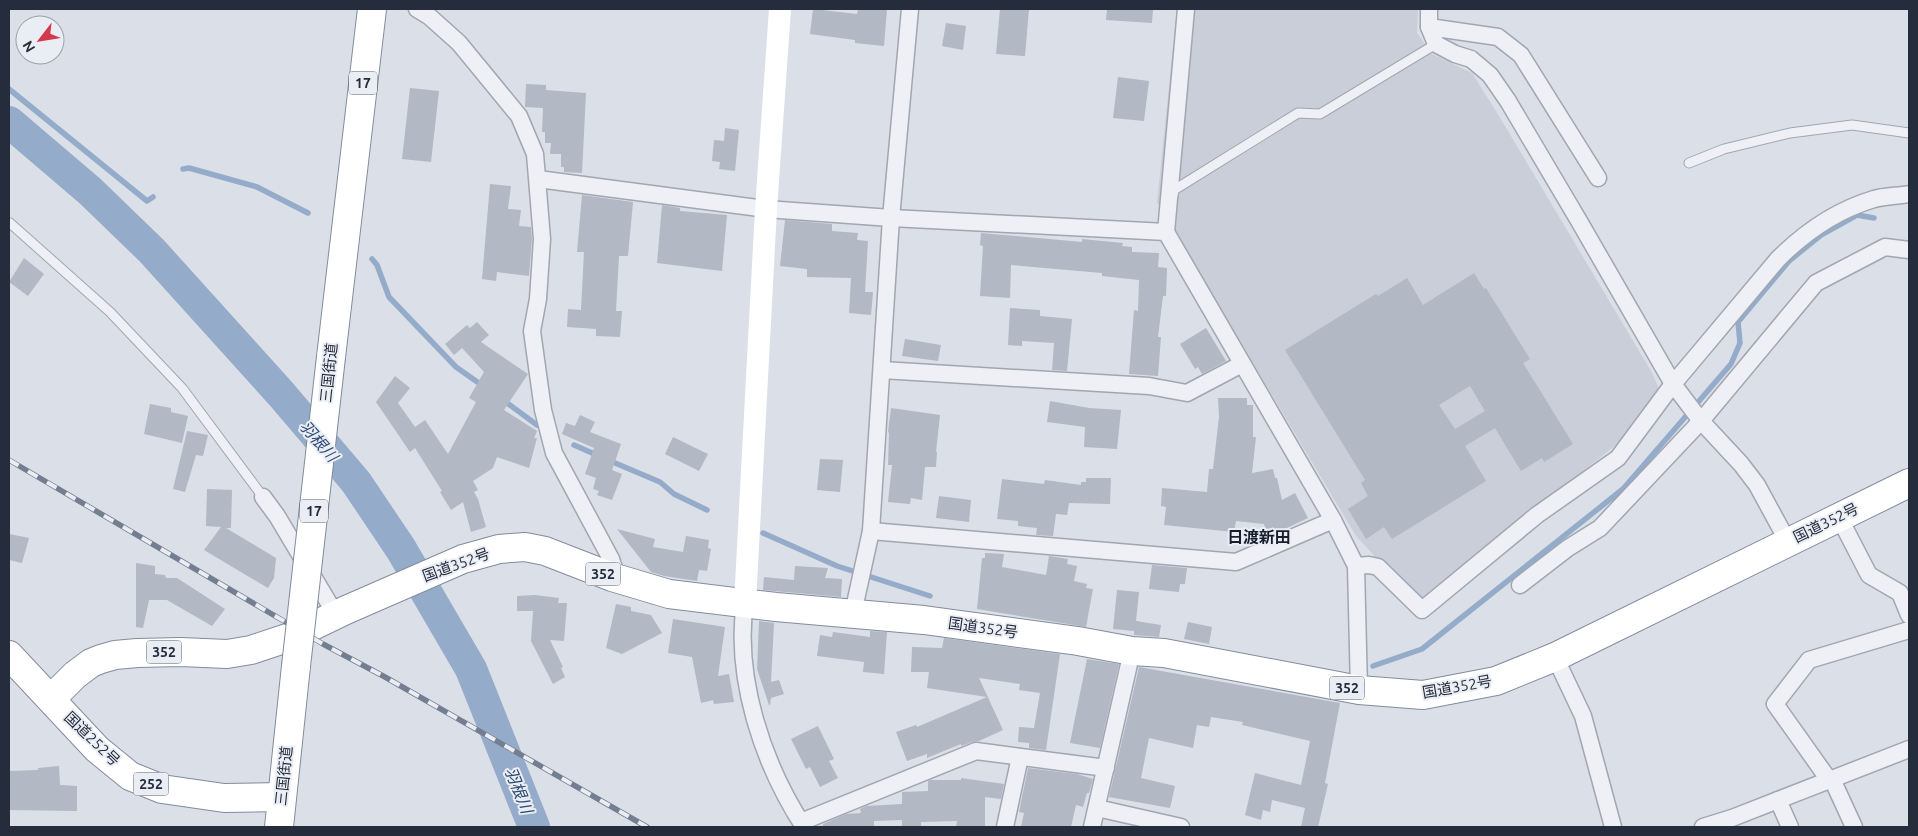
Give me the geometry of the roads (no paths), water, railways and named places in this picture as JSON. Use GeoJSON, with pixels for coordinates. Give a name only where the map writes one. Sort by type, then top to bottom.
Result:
{"type":"FeatureCollection","features":[{"type":"Feature","properties":{"kind":"highway","name":"三国街道"},"geometry":{"type":"LineString","coordinates":[[279,827],[372,9]]}},
{"type":"Feature","properties":{"kind":"highway","name":"国道352号"},"geometry":{"type":"LineString","coordinates":[[51,699],[75,675],[91,663],[101,659],[116,655],[138,653],[227,654],[251,650],[290,638],[341,612],[457,562],[499,549],[525,547],[545,551],[612,577],[669,594],[924,620],[1000,630],[1132,651],[1164,653],[1359,690],[1423,695],[1496,681],[1555,657],[1909,483]]}},
{"type":"Feature","properties":{"kind":"highway","name":"国道252号"},"geometry":{"type":"LineString","coordinates":[[9,655],[97,748],[130,776],[162,789],[231,798],[282,798]]}},
{"type":"Feature","properties":{"kind":"street"},"geometry":{"type":"LineString","coordinates":[[417,9],[430,17],[459,43],[519,116],[535,154],[542,239],[538,299],[532,331],[543,410],[554,453],[611,559],[614,568],[612,577]]}},
{"type":"Feature","properties":{"kind":"street"},"geometry":{"type":"LineString","coordinates":[[780,9],[766,209],[743,619],[743,657],[753,715],[780,783],[803,825],[976,751],[1106,768]]}},
{"type":"Feature","properties":{"kind":"street"},"geometry":{"type":"LineString","coordinates":[[853,613],[871,531],[891,218],[910,9]]}},
{"type":"Feature","properties":{"kind":"street"},"geometry":{"type":"LineString","coordinates":[[1186,9],[1166,232],[1333,520],[1356,566],[1359,690]]}},
{"type":"Feature","properties":{"kind":"street"},"geometry":{"type":"LineString","coordinates":[[1429,9],[1428,27],[1436,44],[1455,54],[1471,59],[1490,75],[1508,101],[1673,384],[1757,485],[1788,542]]}},
{"type":"Feature","properties":{"kind":"street"},"geometry":{"type":"LineString","coordinates":[[1428,27],[1498,37],[1521,55],[1598,178]]}},
{"type":"Feature","properties":{"kind":"street"},"geometry":{"type":"LineString","coordinates":[[538,179],[766,209],[891,218],[1166,232]]}},
{"type":"Feature","properties":{"kind":"street"},"geometry":{"type":"LineString","coordinates":[[1356,566],[1369,565],[1378,567],[1422,610],[1537,515],[1618,458],[1673,384],[1797,240],[1832,217],[1874,199],[1909,194]]}},
{"type":"Feature","properties":{"kind":"street"},"geometry":{"type":"LineString","coordinates":[[1520,585],[1568,548],[1600,528],[1696,414],[1816,283],[1885,247],[1909,250]]}},
{"type":"Feature","properties":{"kind":"street"},"geometry":{"type":"LineString","coordinates":[[882,370],[1149,386],[1187,393],[1242,364]]}},
{"type":"Feature","properties":{"kind":"street"},"geometry":{"type":"LineString","coordinates":[[263,497],[341,612]]}},
{"type":"Feature","properties":{"kind":"street"},"geometry":{"type":"LineString","coordinates":[[1839,517],[1869,575],[1900,592],[1909,615]]}},
{"type":"Feature","properties":{"kind":"street"},"geometry":{"type":"LineString","coordinates":[[871,531],[1236,562],[1333,520]]}},
{"type":"Feature","properties":{"kind":"street"},"geometry":{"type":"LineString","coordinates":[[1854,827],[1831,780],[1775,704],[1810,660],[1909,630]]}},
{"type":"Feature","properties":{"kind":"street"},"geometry":{"type":"LineString","coordinates":[[1092,827],[1132,651]]}},
{"type":"Feature","properties":{"kind":"street"},"geometry":{"type":"LineString","coordinates":[[1555,657],[1583,716],[1613,827]]}},
{"type":"Feature","properties":{"kind":"street"},"geometry":{"type":"LineString","coordinates":[[1703,827],[1909,749]]}},
{"type":"Feature","properties":{"kind":"street"},"geometry":{"type":"LineString","coordinates":[[1005,827],[1020,757]]}},
{"type":"Feature","properties":{"kind":"street"},"geometry":{"type":"LineString","coordinates":[[1778,800],[1790,827]]}},
{"type":"Feature","properties":{"kind":"street"},"geometry":{"type":"LineString","coordinates":[[1097,808],[1181,827]]}},
{"type":"Feature","properties":{"kind":"lane"},"geometry":{"type":"LineString","coordinates":[[1166,232],[1174,190],[1298,113],[1320,114],[1436,44]]}},
{"type":"Feature","properties":{"kind":"lane"},"geometry":{"type":"LineString","coordinates":[[1689,163],[1724,149],[1790,133],[1852,125],[1909,133]]}},
{"type":"Feature","properties":{"kind":"lane"},"geometry":{"type":"LineString","coordinates":[[10,223],[110,312],[182,388],[263,497]]}},
{"type":"Feature","properties":{"kind":"waterway"},"geometry":{"type":"LineString","coordinates":[[9,89],[147,201],[153,197]]}},
{"type":"Feature","properties":{"kind":"waterway","name":"羽根川"},"geometry":{"type":"LineString","coordinates":[[9,122],[90,191],[152,251],[282,395],[356,482],[401,549],[471,669],[534,827]]}},
{"type":"Feature","properties":{"kind":"waterway"},"geometry":{"type":"LineString","coordinates":[[183,169],[189,168],[257,187],[308,213]]}},
{"type":"Feature","properties":{"kind":"waterway"},"geometry":{"type":"LineString","coordinates":[[1373,666],[1422,649],[1623,489],[1731,364],[1740,343],[1738,322],[1789,261],[1821,235],[1857,215],[1874,218]]}},
{"type":"Feature","properties":{"kind":"waterway"},"geometry":{"type":"LineString","coordinates":[[372,259],[377,265],[389,297],[456,367],[483,386]]}},
{"type":"Feature","properties":{"kind":"waterway"},"geometry":{"type":"LineString","coordinates":[[503,400],[537,425]]}},
{"type":"Feature","properties":{"kind":"waterway"},"geometry":{"type":"LineString","coordinates":[[574,445],[599,456]]}},
{"type":"Feature","properties":{"kind":"waterway"},"geometry":{"type":"LineString","coordinates":[[608,460],[660,482],[674,494],[707,510]]}},
{"type":"Feature","properties":{"kind":"waterway"},"geometry":{"type":"LineString","coordinates":[[763,533],[837,566],[930,596]]}},
{"type":"Feature","properties":{"kind":"railway"},"geometry":{"type":"LineString","coordinates":[[9,460],[323,644],[385,677],[647,827]]}},
{"type":"Feature","properties":{"kind":"district","name":"日渡新田"},"geometry":{"type":"Point","coordinates":[1259,537]}}]}
